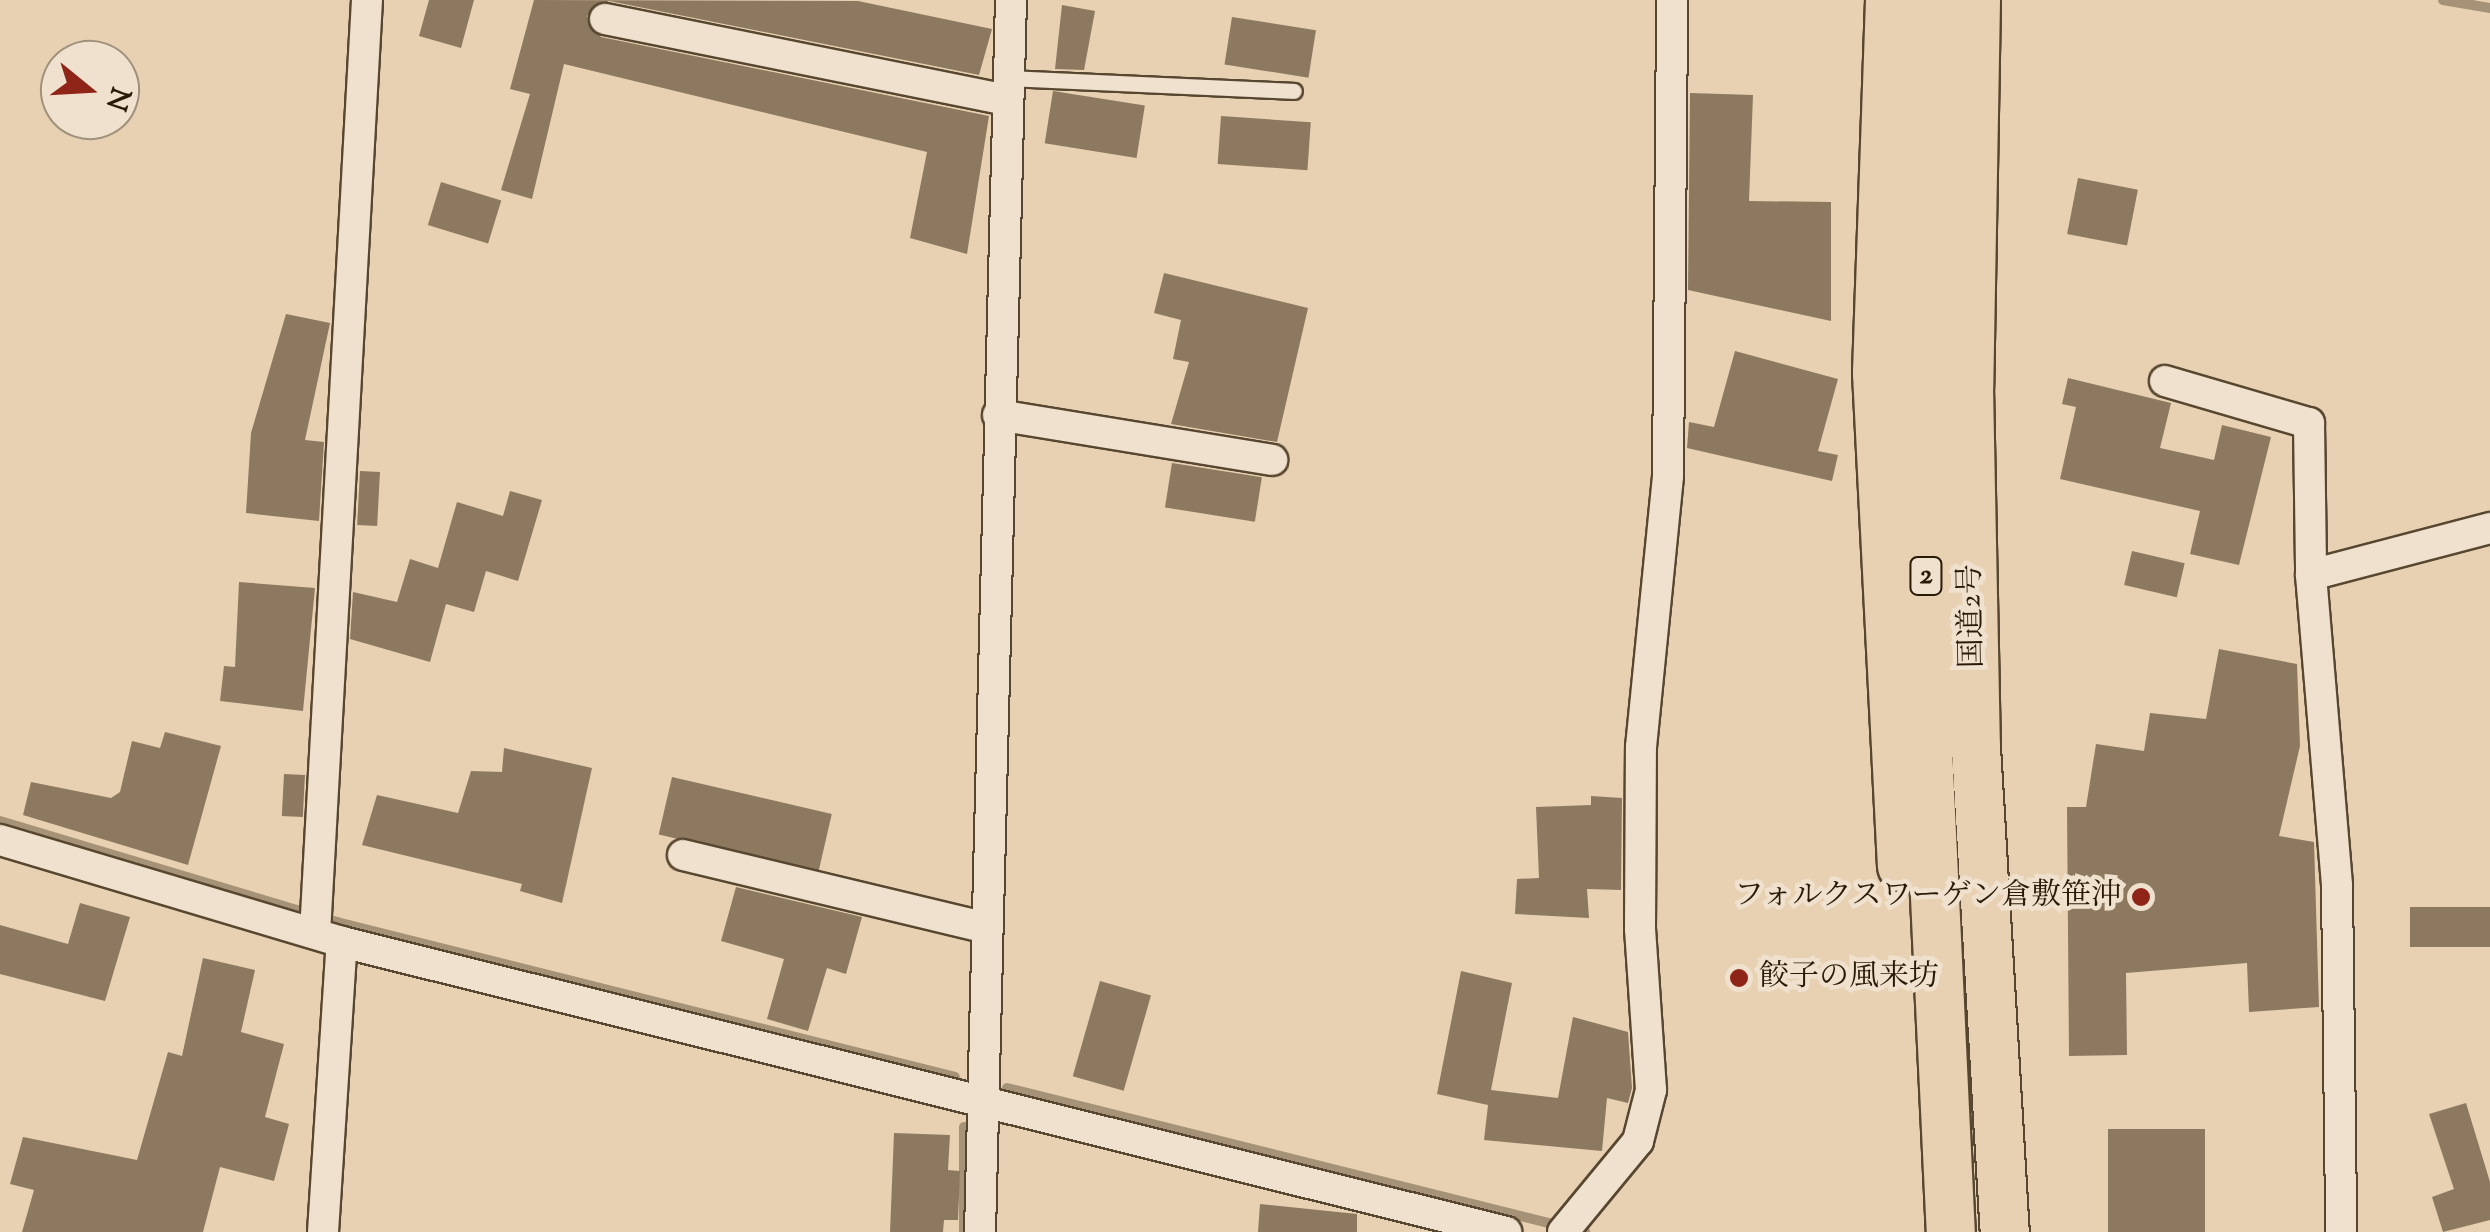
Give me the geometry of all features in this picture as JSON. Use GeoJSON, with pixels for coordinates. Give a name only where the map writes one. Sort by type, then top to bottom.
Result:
{"type":"FeatureCollection","features":[{"type":"Feature","properties":{"kind":"highway"},"geometry":{"type":"LineString","coordinates":[[1890,0],[1877,373],[1885,624],[1917,1093],[1946,1152]]}},
{"type":"Feature","properties":{"kind":"highway","name":"国道2号"},"geometry":{"type":"LineString","coordinates":[[1932,0],[1924,385],[1951,1232]]}},
{"type":"Feature","properties":{"kind":"highway","name":"国道2号"},"geometry":{"type":"LineString","coordinates":[[1976,0],[1969,387],[1976,748],[2006,1232]]}},
{"type":"Feature","properties":{"kind":"highway"},"geometry":{"type":"LineString","coordinates":[[1976,748],[2000,663],[2009,0]]}},
{"type":"Feature","properties":{"kind":"street"},"geometry":{"type":"LineString","coordinates":[[324,1232],[324,927],[366,0]]}},
{"type":"Feature","properties":{"kind":"street"},"geometry":{"type":"LineString","coordinates":[[1565,1226],[1603,1190],[1638,1141],[1651,1090],[1640,929],[1641,748],[1668,476],[1672,0]]}},
{"type":"Feature","properties":{"kind":"street"},"geometry":{"type":"LineString","coordinates":[[980,1232],[984,927],[1008,89],[1004,2]]}},
{"type":"Feature","properties":{"kind":"street"},"geometry":{"type":"LineString","coordinates":[[605,19],[1008,89]]}},
{"type":"Feature","properties":{"kind":"street"},"geometry":{"type":"LineString","coordinates":[[2166,381],[2309,423],[2311,575],[2337,886],[2341,1232]]}},
{"type":"Feature","properties":{"kind":"street"},"geometry":{"type":"LineString","coordinates":[[998,415],[1272,460]]}},
{"type":"Feature","properties":{"kind":"street"},"geometry":{"type":"LineString","coordinates":[[2311,575],[2490,528]]}},
{"type":"Feature","properties":{"kind":"street"},"geometry":{"type":"LineString","coordinates":[[0,840],[982,1104],[1506,1232]]}},
{"type":"Feature","properties":{"kind":"street"},"geometry":{"type":"LineString","coordinates":[[683,854],[984,927]]}},
{"type":"Feature","properties":{"kind":"lane"},"geometry":{"type":"LineString","coordinates":[[1008,89],[1294,92]]}},
{"type":"Feature","properties":{"kind":"building"},"geometry":{"type":"Polygon","coordinates":[[[429,0],[474,0],[461,48],[419,36],[429,0]]]}},
{"type":"Feature","properties":{"kind":"building"},"geometry":{"type":"Polygon","coordinates":[[[534,0],[858,1],[992,29],[979,75],[609,1],[587,16],[601,37],[989,116],[967,254],[910,238],[927,152],[564,64],[532,199],[501,190],[530,94],[510,89],[534,0]]]}},
{"type":"Feature","properties":{"kind":"building"},"geometry":{"type":"Polygon","coordinates":[[[1062,5],[1095,11],[1084,70],[1055,69],[1062,5]]]}},
{"type":"Feature","properties":{"kind":"building"},"geometry":{"type":"Polygon","coordinates":[[[1232,17],[1316,30],[1308,78],[1224,64],[1232,17]]]}},
{"type":"Feature","properties":{"kind":"building"},"geometry":{"type":"Polygon","coordinates":[[[1053,91],[1145,106],[1137,158],[1045,143],[1053,91]]]}},
{"type":"Feature","properties":{"kind":"building"},"geometry":{"type":"Polygon","coordinates":[[[1690,93],[1753,95],[1749,201],[1831,202],[1831,321],[1688,290],[1690,93]]]}},
{"type":"Feature","properties":{"kind":"building"},"geometry":{"type":"Polygon","coordinates":[[[1221,116],[1311,122],[1307,170],[1218,164],[1221,116]]]}},
{"type":"Feature","properties":{"kind":"building"},"geometry":{"type":"Polygon","coordinates":[[[2078,178],[2138,190],[2127,246],[2067,234],[2078,178]]]}},
{"type":"Feature","properties":{"kind":"building"},"geometry":{"type":"Polygon","coordinates":[[[441,182],[501,200],[488,243],[428,225],[441,182]]]}},
{"type":"Feature","properties":{"kind":"building"},"geometry":{"type":"Polygon","coordinates":[[[1164,273],[1308,308],[1277,442],[1171,424],[1189,362],[1173,359],[1181,320],[1154,313],[1164,273]]]}},
{"type":"Feature","properties":{"kind":"building"},"geometry":{"type":"Polygon","coordinates":[[[286,314],[330,323],[305,440],[324,442],[319,521],[246,513],[251,433],[286,314]]]}},
{"type":"Feature","properties":{"kind":"building"},"geometry":{"type":"Polygon","coordinates":[[[1735,351],[1838,379],[1818,451],[1838,455],[1832,481],[1687,448],[1689,422],[1714,427],[1735,351]]]}},
{"type":"Feature","properties":{"kind":"building"},"geometry":{"type":"Polygon","coordinates":[[[2068,378],[2171,403],[2160,448],[2214,460],[2222,425],[2271,437],[2239,565],[2190,554],[2200,511],[2060,479],[2076,407],[2062,404],[2068,378]]]}},
{"type":"Feature","properties":{"kind":"building"},"geometry":{"type":"Polygon","coordinates":[[[1172,463],[1262,477],[1255,522],[1165,507],[1172,463]]]}},
{"type":"Feature","properties":{"kind":"building"},"geometry":{"type":"Polygon","coordinates":[[[360,471],[380,472],[377,526],[357,525],[360,471]]]}},
{"type":"Feature","properties":{"kind":"building"},"geometry":{"type":"Polygon","coordinates":[[[510,491],[542,500],[518,581],[486,571],[474,612],[446,604],[430,662],[350,639],[353,592],[397,602],[410,559],[438,568],[457,502],[503,516],[510,491]]]}},
{"type":"Feature","properties":{"kind":"building"},"geometry":{"type":"Polygon","coordinates":[[[2132,551],[2185,563],[2177,597],[2124,585],[2132,551]]]}},
{"type":"Feature","properties":{"kind":"building"},"geometry":{"type":"Polygon","coordinates":[[[239,582],[315,588],[303,711],[220,701],[224,666],[235,667],[239,582]]]}},
{"type":"Feature","properties":{"kind":"building"},"geometry":{"type":"Polygon","coordinates":[[[2219,649],[2297,664],[2300,746],[2279,836],[2314,842],[2319,1007],[2249,1012],[2247,963],[2126,973],[2127,1055],[2069,1056],[2067,807],[2086,807],[2096,744],[2144,751],[2150,713],[2206,719],[2219,649]]]}},
{"type":"Feature","properties":{"kind":"building"},"geometry":{"type":"Polygon","coordinates":[[[165,732],[221,746],[188,865],[23,815],[31,782],[111,798],[120,792],[132,741],[160,748],[165,732]]]}},
{"type":"Feature","properties":{"kind":"building"},"geometry":{"type":"Polygon","coordinates":[[[504,748],[592,768],[562,903],[520,891],[522,884],[362,845],[377,795],[458,813],[471,771],[502,772],[504,748]]]}},
{"type":"Feature","properties":{"kind":"building"},"geometry":{"type":"Polygon","coordinates":[[[284,774],[305,775],[303,817],[282,816],[284,774]]]}},
{"type":"Feature","properties":{"kind":"building"},"geometry":{"type":"Polygon","coordinates":[[[672,777],[832,814],[819,871],[659,834],[672,777]]]}},
{"type":"Feature","properties":{"kind":"building"},"geometry":{"type":"Polygon","coordinates":[[[1591,796],[1622,798],[1621,890],[1587,889],[1589,918],[1515,914],[1517,879],[1539,878],[1536,807],[1591,805],[1591,796]]]}},
{"type":"Feature","properties":{"kind":"building"},"geometry":{"type":"Polygon","coordinates":[[[736,887],[862,917],[846,974],[827,968],[808,1031],[767,1019],[784,959],[721,941],[736,887]]]}},
{"type":"Feature","properties":{"kind":"building"},"geometry":{"type":"Polygon","coordinates":[[[80,903],[130,917],[105,1001],[0,974],[0,925],[68,944],[80,903]]]}},
{"type":"Feature","properties":{"kind":"building"},"geometry":{"type":"Polygon","coordinates":[[[2410,907],[2490,907],[2490,947],[2410,947],[2410,907]]]}},
{"type":"Feature","properties":{"kind":"building"},"geometry":{"type":"Polygon","coordinates":[[[203,958],[255,970],[241,1032],[284,1044],[265,1117],[289,1124],[274,1181],[220,1167],[203,1232],[22,1232],[34,1190],[10,1184],[23,1137],[137,1160],[168,1052],[182,1056],[203,958]]]}},
{"type":"Feature","properties":{"kind":"building"},"geometry":{"type":"Polygon","coordinates":[[[1461,971],[1512,983],[1491,1090],[1558,1098],[1573,1017],[1628,1032],[1632,1088],[1628,1103],[1607,1098],[1602,1151],[1484,1140],[1488,1105],[1437,1094],[1461,971]]]}},
{"type":"Feature","properties":{"kind":"building"},"geometry":{"type":"Polygon","coordinates":[[[1100,981],[1151,996],[1124,1091],[1073,1076],[1100,981]]]}},
{"type":"Feature","properties":{"kind":"building"},"geometry":{"type":"Polygon","coordinates":[[[2466,1103],[2490,1182],[2490,1220],[2443,1232],[2432,1197],[2454,1189],[2429,1114],[2466,1103]]]}},
{"type":"Feature","properties":{"kind":"building"},"geometry":{"type":"Polygon","coordinates":[[[2108,1129],[2205,1129],[2205,1232],[2108,1232],[2108,1129]]]}},
{"type":"Feature","properties":{"kind":"building"},"geometry":{"type":"Polygon","coordinates":[[[894,1133],[950,1135],[948,1170],[960,1171],[958,1220],[944,1220],[943,1232],[890,1232],[894,1133]]]}},
{"type":"Feature","properties":{"kind":"building"},"geometry":{"type":"Polygon","coordinates":[[[1260,1204],[1357,1214],[1357,1232],[1258,1232],[1260,1204]]]}},
{"type":"Feature","properties":{"kind":"waterway"},"geometry":{"type":"LineString","coordinates":[[2443,0],[2490,8]]}},
{"type":"Feature","properties":{"kind":"waterway"},"geometry":{"type":"LineString","coordinates":[[0,821],[337,922],[955,1077]]}},
{"type":"Feature","properties":{"kind":"waterway"},"geometry":{"type":"LineString","coordinates":[[1007,1088],[1585,1232]]}},
{"type":"Feature","properties":{"kind":"waterway"},"geometry":{"type":"LineString","coordinates":[[964,1127],[964,1232]]}},
{"type":"Feature","properties":{"kind":"place","name":"フォルクスワーゲン倉敷笹沖"},"geometry":{"type":"Point","coordinates":[2141,897]}},
{"type":"Feature","properties":{"kind":"place","name":"餃子の風来坊"},"geometry":{"type":"Point","coordinates":[1739,978]}}]}
